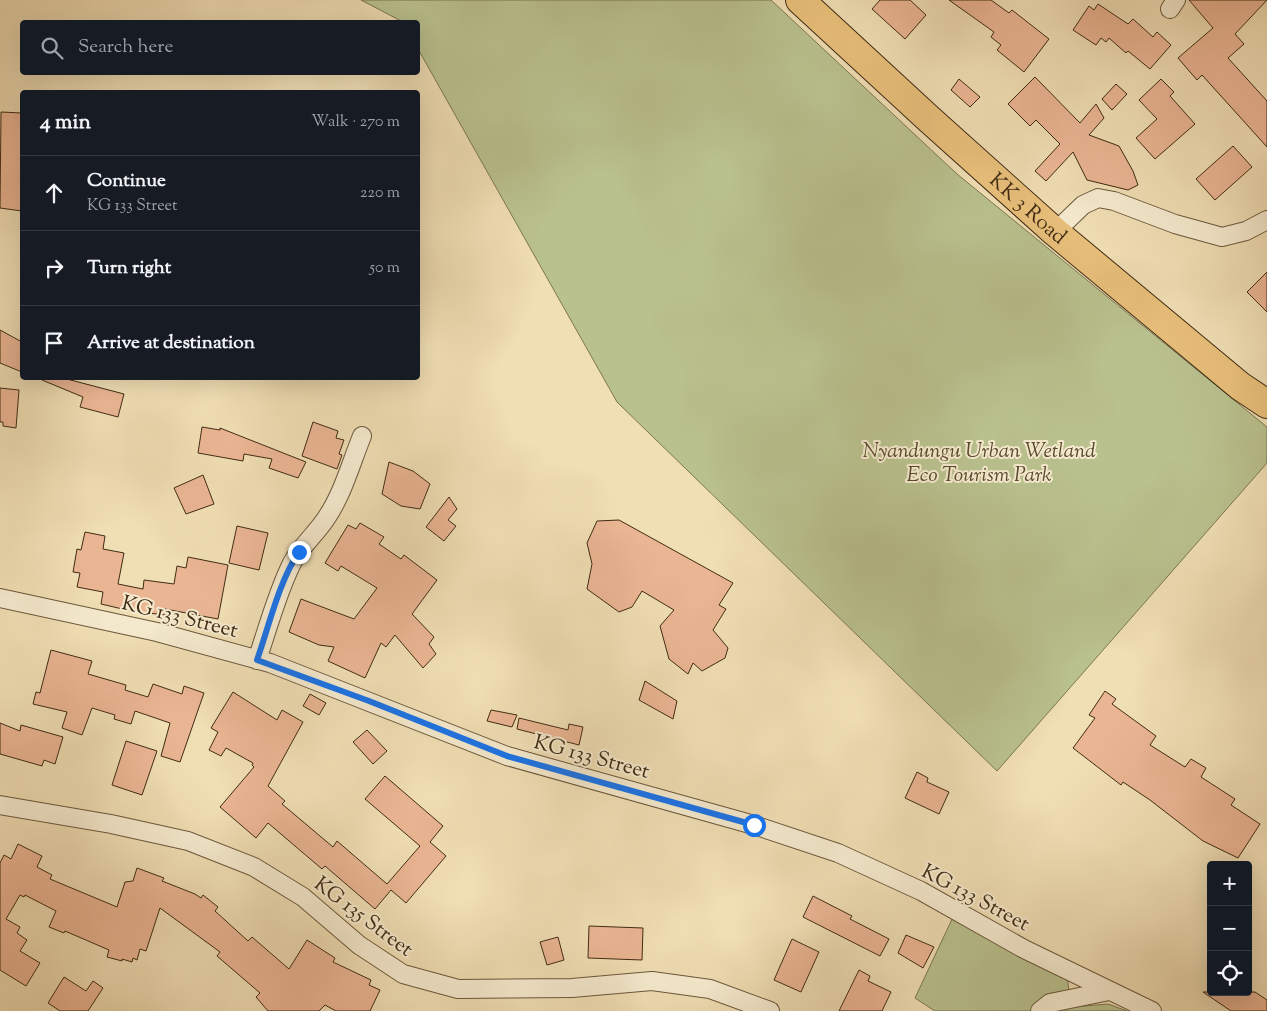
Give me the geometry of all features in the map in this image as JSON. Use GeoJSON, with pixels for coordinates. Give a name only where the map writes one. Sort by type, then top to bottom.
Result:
{"type":"FeatureCollection","features":[{"type":"Feature","properties":{"kind":"highway","name":"KK 3 Road"},"geometry":{"type":"LineString","coordinates":[[800,0],[1055,232],[1240,386],[1267,404]]}},
{"type":"Feature","properties":{"kind":"street"},"geometry":{"type":"LineString","coordinates":[[1055,232],[1083,205],[1098,198],[1114,201],[1175,224],[1222,238],[1246,231],[1267,220]]}},
{"type":"Feature","properties":{"kind":"street"},"geometry":{"type":"LineString","coordinates":[[257,660],[284,581],[293,562],[315,535],[328,515],[345,480],[362,436]]}},
{"type":"Feature","properties":{"kind":"street","name":"KG 133 Street"},"geometry":{"type":"LineString","coordinates":[[0,598],[157,632],[257,660],[369,701],[507,756],[754,825],[838,853],[921,891],[1024,949],[1152,1011]]}},
{"type":"Feature","properties":{"kind":"street","name":"KG 135 Street"},"geometry":{"type":"LineString","coordinates":[[0,805],[111,824],[188,841],[254,867],[303,897],[359,945],[403,974],[412,977],[458,989],[572,988],[652,981],[710,988],[770,1011]]}},
{"type":"Feature","properties":{"kind":"street"},"geometry":{"type":"LineString","coordinates":[[1040,1011],[1050,1003],[1108,991]]}},
{"type":"Feature","properties":{"kind":"green space","name":"Nyandungu Urban Wetland Eco Tourism Park"},"geometry":{"type":"Polygon","coordinates":[[[361,0],[771,0],[957,174],[1267,427],[1267,463],[997,771],[617,402],[420,53],[420,20],[399,20],[361,0]]]}},
{"type":"Feature","properties":{"kind":"green space"},"geometry":{"type":"Polygon","coordinates":[[[953,917],[1067,974],[1069,992],[1055,993],[1030,1011],[935,1011],[915,998],[953,917]]]}},
{"type":"Feature","properties":{"kind":"green space"},"geometry":{"type":"Polygon","coordinates":[[[1108,1004],[1127,1011],[1056,1011],[1061,1008],[1108,1004]]]}},
{"type":"Feature","properties":{"kind":"building"},"geometry":{"type":"Polygon","coordinates":[[[880,0],[910,0],[926,15],[905,39],[872,9],[880,0]]]}},
{"type":"Feature","properties":{"kind":"building"},"geometry":{"type":"Polygon","coordinates":[[[949,0],[991,0],[1009,13],[1012,10],[1049,39],[1024,72],[997,50],[1001,45],[991,37],[994,32],[949,0]]]}},
{"type":"Feature","properties":{"kind":"building"},"geometry":{"type":"Polygon","coordinates":[[[1189,0],[1267,0],[1235,34],[1244,44],[1228,58],[1267,101],[1267,147],[1202,75],[1197,80],[1178,58],[1213,28],[1189,0]]]}},
{"type":"Feature","properties":{"kind":"building"},"geometry":{"type":"Polygon","coordinates":[[[1098,4],[1128,24],[1133,19],[1153,37],[1157,32],[1171,45],[1150,69],[1128,51],[1126,53],[1109,38],[1106,42],[1101,38],[1096,45],[1073,30],[1089,6],[1094,10],[1098,4]]]}},
{"type":"Feature","properties":{"kind":"building"},"geometry":{"type":"Polygon","coordinates":[[[1035,77],[1080,123],[1096,104],[1104,118],[1089,135],[1119,146],[1133,171],[1138,185],[1128,190],[1087,180],[1073,152],[1046,181],[1035,171],[1060,144],[1036,120],[1030,126],[1008,104],[1035,77]]]}},
{"type":"Feature","properties":{"kind":"building"},"geometry":{"type":"Polygon","coordinates":[[[959,79],[980,97],[970,107],[951,90],[959,79]]]}},
{"type":"Feature","properties":{"kind":"building"},"geometry":{"type":"Polygon","coordinates":[[[1161,79],[1174,92],[1170,96],[1195,124],[1155,159],[1136,138],[1157,119],[1139,100],[1161,79]]]}},
{"type":"Feature","properties":{"kind":"building"},"geometry":{"type":"Polygon","coordinates":[[[1116,84],[1127,94],[1112,110],[1102,99],[1116,84]]]}},
{"type":"Feature","properties":{"kind":"building"},"geometry":{"type":"Polygon","coordinates":[[[1,112],[20,113],[20,211],[0,208],[1,112]]]}},
{"type":"Feature","properties":{"kind":"building"},"geometry":{"type":"Polygon","coordinates":[[[1233,146],[1252,167],[1215,200],[1196,179],[1233,146]]]}},
{"type":"Feature","properties":{"kind":"building"},"geometry":{"type":"Polygon","coordinates":[[[1267,272],[1267,312],[1247,292],[1267,272]]]}},
{"type":"Feature","properties":{"kind":"building"},"geometry":{"type":"Polygon","coordinates":[[[0,330],[20,341],[20,371],[0,363],[0,330]]]}},
{"type":"Feature","properties":{"kind":"building"},"geometry":{"type":"Polygon","coordinates":[[[42,380],[71,380],[124,394],[118,417],[80,407],[83,397],[42,380]]]}},
{"type":"Feature","properties":{"kind":"building"},"geometry":{"type":"Polygon","coordinates":[[[0,388],[19,390],[16,428],[3,426],[3,422],[0,422],[0,388]]]}},
{"type":"Feature","properties":{"kind":"building"},"geometry":{"type":"Polygon","coordinates":[[[313,422],[338,431],[336,438],[344,440],[339,454],[342,455],[337,469],[302,456],[313,422]]]}},
{"type":"Feature","properties":{"kind":"building"},"geometry":{"type":"Polygon","coordinates":[[[202,427],[220,430],[220,428],[306,462],[298,478],[269,468],[272,459],[244,454],[243,461],[198,453],[202,427]]]}},
{"type":"Feature","properties":{"kind":"building"},"geometry":{"type":"Polygon","coordinates":[[[389,462],[413,471],[430,484],[420,509],[401,506],[382,494],[389,462]]]}},
{"type":"Feature","properties":{"kind":"building"},"geometry":{"type":"Polygon","coordinates":[[[203,475],[214,504],[186,514],[174,488],[203,475]]]}},
{"type":"Feature","properties":{"kind":"building"},"geometry":{"type":"Polygon","coordinates":[[[449,497],[457,509],[448,520],[456,526],[444,541],[426,527],[449,497]]]}},
{"type":"Feature","properties":{"kind":"building"},"geometry":{"type":"Polygon","coordinates":[[[619,520],[733,583],[719,605],[726,609],[713,630],[728,648],[725,658],[702,671],[693,663],[688,674],[669,659],[660,626],[674,610],[642,591],[632,607],[619,612],[587,589],[592,564],[587,543],[597,521],[619,520]]]}},
{"type":"Feature","properties":{"kind":"building"},"geometry":{"type":"Polygon","coordinates":[[[360,523],[384,537],[379,544],[401,559],[404,555],[437,580],[412,614],[434,637],[429,644],[436,654],[423,668],[395,635],[386,647],[381,643],[365,678],[328,661],[334,647],[319,645],[289,632],[301,599],[354,619],[377,588],[341,566],[338,571],[325,563],[348,525],[356,529],[360,523]]]}},
{"type":"Feature","properties":{"kind":"building"},"geometry":{"type":"Polygon","coordinates":[[[237,526],[268,533],[259,570],[229,563],[237,526]]]}},
{"type":"Feature","properties":{"kind":"building"},"geometry":{"type":"Polygon","coordinates":[[[85,532],[105,536],[103,549],[124,553],[118,584],[143,589],[144,580],[174,584],[177,566],[186,568],[188,557],[228,565],[218,619],[165,609],[165,615],[131,611],[101,604],[103,592],[77,587],[80,573],[73,572],[77,549],[81,550],[85,532]]]}},
{"type":"Feature","properties":{"kind":"building"},"geometry":{"type":"Polygon","coordinates":[[[51,650],[92,661],[88,674],[126,685],[125,690],[148,697],[153,684],[182,694],[184,686],[204,693],[180,762],[161,756],[170,723],[135,711],[131,724],[114,719],[115,715],[92,708],[82,735],[62,728],[67,712],[33,704],[36,692],[40,693],[51,650]]]}},
{"type":"Feature","properties":{"kind":"building"},"geometry":{"type":"Polygon","coordinates":[[[645,681],[677,701],[673,719],[639,700],[645,681]]]}},
{"type":"Feature","properties":{"kind":"building"},"geometry":{"type":"Polygon","coordinates":[[[1105,691],[1116,699],[1112,704],[1156,736],[1150,745],[1185,767],[1191,759],[1206,768],[1201,777],[1235,799],[1231,805],[1260,824],[1238,858],[1203,841],[1150,800],[1123,782],[1121,785],[1073,748],[1095,718],[1089,715],[1105,691]]]}},
{"type":"Feature","properties":{"kind":"building"},"geometry":{"type":"Polygon","coordinates":[[[233,692],[277,720],[282,710],[303,722],[268,786],[285,801],[282,804],[333,847],[337,841],[387,884],[420,846],[365,799],[385,776],[443,826],[430,842],[446,856],[406,903],[391,890],[375,909],[325,866],[322,869],[268,823],[256,838],[220,807],[254,767],[253,763],[226,748],[221,756],[209,750],[218,732],[211,728],[233,692]]]}},
{"type":"Feature","properties":{"kind":"building"},"geometry":{"type":"Polygon","coordinates":[[[310,694],[326,703],[319,715],[303,706],[310,694]]]}},
{"type":"Feature","properties":{"kind":"building"},"geometry":{"type":"Polygon","coordinates":[[[491,710],[517,715],[512,727],[487,721],[491,710]]]}},
{"type":"Feature","properties":{"kind":"building"},"geometry":{"type":"Polygon","coordinates":[[[519,718],[568,730],[569,724],[583,727],[579,745],[517,729],[519,718]]]}},
{"type":"Feature","properties":{"kind":"building"},"geometry":{"type":"Polygon","coordinates":[[[0,723],[20,731],[21,725],[63,737],[55,764],[44,760],[42,766],[0,754],[0,723]]]}},
{"type":"Feature","properties":{"kind":"building"},"geometry":{"type":"Polygon","coordinates":[[[367,730],[387,751],[373,764],[353,742],[367,730]]]}},
{"type":"Feature","properties":{"kind":"building"},"geometry":{"type":"Polygon","coordinates":[[[126,741],[157,751],[142,795],[112,785],[126,741]]]}},
{"type":"Feature","properties":{"kind":"building"},"geometry":{"type":"Polygon","coordinates":[[[917,772],[928,778],[927,782],[949,792],[939,814],[905,798],[917,772]]]}},
{"type":"Feature","properties":{"kind":"building"},"geometry":{"type":"Polygon","coordinates":[[[18,844],[42,856],[37,867],[52,875],[50,879],[117,907],[125,882],[133,881],[137,868],[164,878],[162,881],[201,898],[203,895],[218,907],[215,911],[248,941],[252,937],[289,969],[307,940],[335,958],[333,962],[371,980],[369,985],[380,990],[370,1011],[336,1011],[325,1005],[319,1011],[268,1011],[256,997],[260,993],[217,956],[220,952],[160,908],[146,951],[140,949],[137,960],[133,958],[132,962],[107,957],[109,950],[65,931],[64,933],[49,927],[56,911],[25,895],[24,897],[20,895],[6,919],[20,927],[17,933],[27,940],[20,951],[40,963],[26,986],[0,970],[0,863],[4,855],[11,859],[18,844]]]}},
{"type":"Feature","properties":{"kind":"building"},"geometry":{"type":"Polygon","coordinates":[[[813,896],[852,916],[850,919],[889,939],[880,956],[803,917],[813,896]]]}},
{"type":"Feature","properties":{"kind":"building"},"geometry":{"type":"Polygon","coordinates":[[[589,926],[643,928],[642,960],[588,958],[589,926]]]}},
{"type":"Feature","properties":{"kind":"building"},"geometry":{"type":"Polygon","coordinates":[[[906,935],[934,947],[923,968],[898,953],[906,935]]]}},
{"type":"Feature","properties":{"kind":"building"},"geometry":{"type":"Polygon","coordinates":[[[558,937],[564,960],[547,965],[540,942],[558,937]]]}},
{"type":"Feature","properties":{"kind":"building"},"geometry":{"type":"Polygon","coordinates":[[[792,939],[819,952],[801,992],[774,980],[792,939]]]}},
{"type":"Feature","properties":{"kind":"building"},"geometry":{"type":"Polygon","coordinates":[[[859,970],[870,976],[868,981],[891,992],[882,1011],[839,1011],[859,970]]]}},
{"type":"Feature","properties":{"kind":"building"},"geometry":{"type":"Polygon","coordinates":[[[64,977],[86,991],[93,981],[103,988],[88,1011],[60,1011],[48,1003],[64,977]]]}},
{"type":"Feature","properties":{"kind":"building"},"geometry":{"type":"Polygon","coordinates":[[[1252,992],[1255,992],[1267,1000],[1267,1011],[1231,1011],[1209,996],[1252,996],[1252,992]]]}},
{"type":"Feature","properties":{"kind":"route"},"geometry":{"type":"LineString","coordinates":[[299,552],[284,581],[257,660],[270,663],[369,701],[507,756],[754,825]]}}]}
